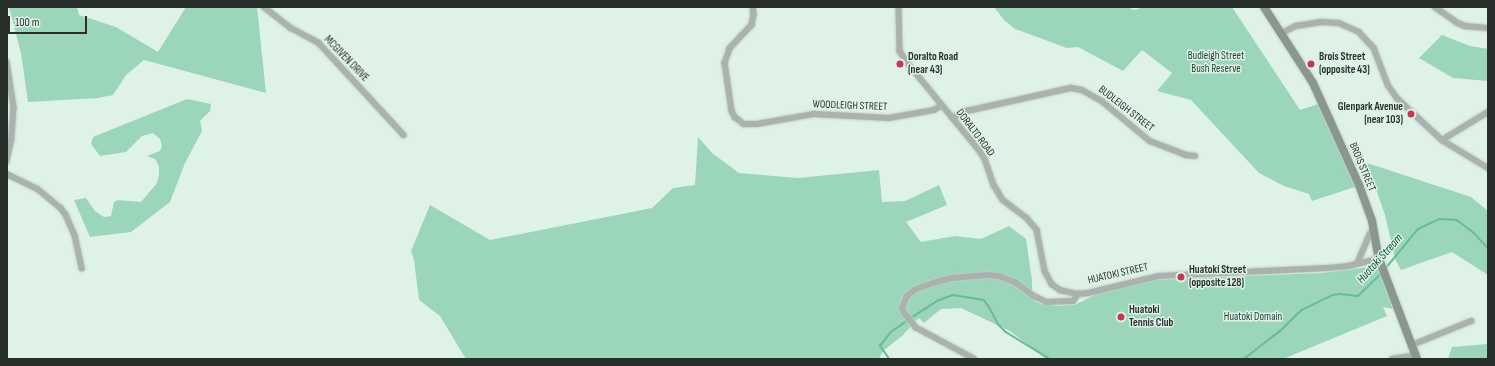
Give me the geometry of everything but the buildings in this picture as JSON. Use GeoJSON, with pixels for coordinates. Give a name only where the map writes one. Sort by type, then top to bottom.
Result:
{"type":"FeatureCollection","features":[{"type":"Feature","properties":{"kind":"main road","name":"BROIS STREET"},"geometry":{"type":"LineString","coordinates":[[1264,7],[1313,83],[1368,208],[1381,266]]}},
{"type":"Feature","properties":{"kind":"main road"},"geometry":{"type":"LineString","coordinates":[[1381,266],[1417,357]]}},
{"type":"Feature","properties":{"kind":"street","name":"MCGIVEN DRIVE"},"geometry":{"type":"LineString","coordinates":[[264,7],[291,28],[319,43],[404,135]]}},
{"type":"Feature","properties":{"kind":"street","name":"WOODLEIGH STREET"},"geometry":{"type":"LineString","coordinates":[[753,7],[754,14],[752,25],[730,49],[725,63],[732,111],[735,117],[744,124],[757,124],[814,114],[889,118],[934,110],[942,105]]}},
{"type":"Feature","properties":{"kind":"street","name":"DORALTO ROAD"},"geometry":{"type":"LineString","coordinates":[[899,7],[900,51],[906,61],[985,158],[994,185],[1003,200],[1027,218],[1037,230],[1045,271],[1052,284],[1060,290],[1078,294]]}},
{"type":"Feature","properties":{"kind":"street"},"geometry":{"type":"LineString","coordinates":[[1435,7],[1458,23],[1465,26],[1488,28]]}},
{"type":"Feature","properties":{"kind":"street"},"geometry":{"type":"LineString","coordinates":[[1280,34],[1296,26],[1322,22],[1339,23],[1360,32],[1374,48],[1388,85],[1397,98],[1442,140],[1488,168]]}},
{"type":"Feature","properties":{"kind":"street"},"geometry":{"type":"LineString","coordinates":[[7,62],[14,107],[12,139],[7,161]]}},
{"type":"Feature","properties":{"kind":"street","name":"BUDLEIGH STREET"},"geometry":{"type":"LineString","coordinates":[[952,118],[967,111],[1071,88],[1082,90],[1102,101],[1150,141],[1186,155],[1195,156]]}},
{"type":"Feature","properties":{"kind":"street"},"geometry":{"type":"LineString","coordinates":[[1442,140],[1488,112]]}},
{"type":"Feature","properties":{"kind":"street"},"geometry":{"type":"LineString","coordinates":[[7,174],[38,189],[61,208],[66,215],[75,235],[82,268]]}},
{"type":"Feature","properties":{"kind":"street"},"geometry":{"type":"LineString","coordinates":[[1356,264],[1370,234],[1373,233]]}},
{"type":"Feature","properties":{"kind":"street","name":"HUATOKI STREET"},"geometry":{"type":"LineString","coordinates":[[974,359],[916,328],[904,313],[902,308],[904,301],[910,293],[916,289],[936,282],[965,276],[999,276],[1015,282],[1034,296],[1047,302],[1073,300],[1078,294],[1088,293],[1146,278],[1173,274],[1327,268],[1356,264],[1381,266]]}},
{"type":"Feature","properties":{"kind":"street"},"geometry":{"type":"LineString","coordinates":[[1412,346],[1471,322]]}},
{"type":"Feature","properties":{"kind":"street"},"geometry":{"type":"LineString","coordinates":[[1392,359],[1417,357]]}},
{"type":"Feature","properties":{"kind":"green space"},"geometry":{"type":"Polygon","coordinates":[[[9,7],[77,7],[79,15],[116,27],[158,52],[186,7],[257,7],[266,93],[144,60],[126,75],[113,95],[98,98],[28,102],[21,53],[9,7]]]}},
{"type":"Feature","properties":{"kind":"green space","name":"Budleigh Street Bush Reserve"},"geometry":{"type":"Polygon","coordinates":[[[994,7],[1127,7],[1134,10],[1144,7],[1232,7],[1300,110],[1318,104],[1355,187],[1312,201],[1309,194],[1284,186],[1259,173],[1191,100],[1157,91],[1172,73],[1142,50],[1123,71],[1078,47],[1067,48],[1015,29],[1004,20],[994,7]]]}},
{"type":"Feature","properties":{"kind":"green space"},"geometry":{"type":"Polygon","coordinates":[[[1442,35],[1470,46],[1488,49],[1488,81],[1453,78],[1419,58],[1442,35]]]}},
{"type":"Feature","properties":{"kind":"green space"},"geometry":{"type":"Polygon","coordinates":[[[187,99],[211,104],[210,111],[200,121],[202,131],[185,163],[170,202],[131,232],[90,237],[74,200],[86,198],[95,211],[104,217],[111,216],[114,202],[118,200],[141,202],[157,183],[159,175],[159,166],[155,159],[147,156],[160,151],[162,146],[160,139],[153,133],[142,136],[126,152],[100,156],[91,144],[93,137],[187,99]]]}},
{"type":"Feature","properties":{"kind":"green space","name":"Huatoki Domain"},"geometry":{"type":"Polygon","coordinates":[[[698,137],[712,153],[739,173],[798,178],[879,170],[882,202],[905,201],[939,185],[947,205],[906,222],[921,242],[955,236],[981,239],[1009,226],[1026,239],[1032,280],[1032,297],[1036,302],[1042,304],[1057,306],[1075,305],[1102,291],[1152,280],[1321,273],[1371,267],[1378,268],[1393,309],[1383,307],[1387,316],[1283,359],[1046,359],[1010,331],[961,308],[941,309],[924,323],[919,318],[902,336],[883,351],[879,359],[466,359],[440,316],[419,300],[414,260],[411,251],[430,205],[490,240],[652,208],[673,188],[695,185],[698,137]]]}},
{"type":"Feature","properties":{"kind":"green space"},"geometry":{"type":"Polygon","coordinates":[[[1367,163],[1471,197],[1488,211],[1488,275],[1452,252],[1401,270],[1395,259],[1385,215],[1367,163]]]}},
{"type":"Feature","properties":{"kind":"green space"},"geometry":{"type":"Polygon","coordinates":[[[1488,344],[1488,359],[1448,359],[1452,347],[1488,344]]]}},
{"type":"Feature","properties":{"kind":"waterway","name":"Huatoki Stream"},"geometry":{"type":"LineString","coordinates":[[1386,268],[1418,229],[1439,219],[1457,220],[1474,233],[1488,248]]}},
{"type":"Feature","properties":{"kind":"waterway","name":"Huatoki Stream"},"geometry":{"type":"LineString","coordinates":[[1244,359],[1280,331],[1302,310],[1333,295],[1340,294],[1358,296],[1381,274]]}},
{"type":"Feature","properties":{"kind":"waterway","name":"Huatoki Stream"},"geometry":{"type":"LineString","coordinates":[[911,318],[937,301],[953,295],[984,300],[998,324],[1006,332],[1050,359]]}},
{"type":"Feature","properties":{"kind":"waterway","name":"Huatoki Stream"},"geometry":{"type":"LineString","coordinates":[[889,359],[880,346],[891,332],[908,320]]}},
{"type":"Feature","properties":{"kind":"place","name":"Doralto Road (near 43)"},"geometry":{"type":"Point","coordinates":[900,64]}},
{"type":"Feature","properties":{"kind":"place","name":"Brois Street (opposite 43)"},"geometry":{"type":"Point","coordinates":[1311,64]}},
{"type":"Feature","properties":{"kind":"place","name":"Glenpark Avenue (near 103)"},"geometry":{"type":"Point","coordinates":[1411,114]}},
{"type":"Feature","properties":{"kind":"place","name":"Huatoki Street (opposite 128)"},"geometry":{"type":"Point","coordinates":[1181,277]}},
{"type":"Feature","properties":{"kind":"place","name":"Huatoki Tennis Club"},"geometry":{"type":"Point","coordinates":[1121,317]}}]}
